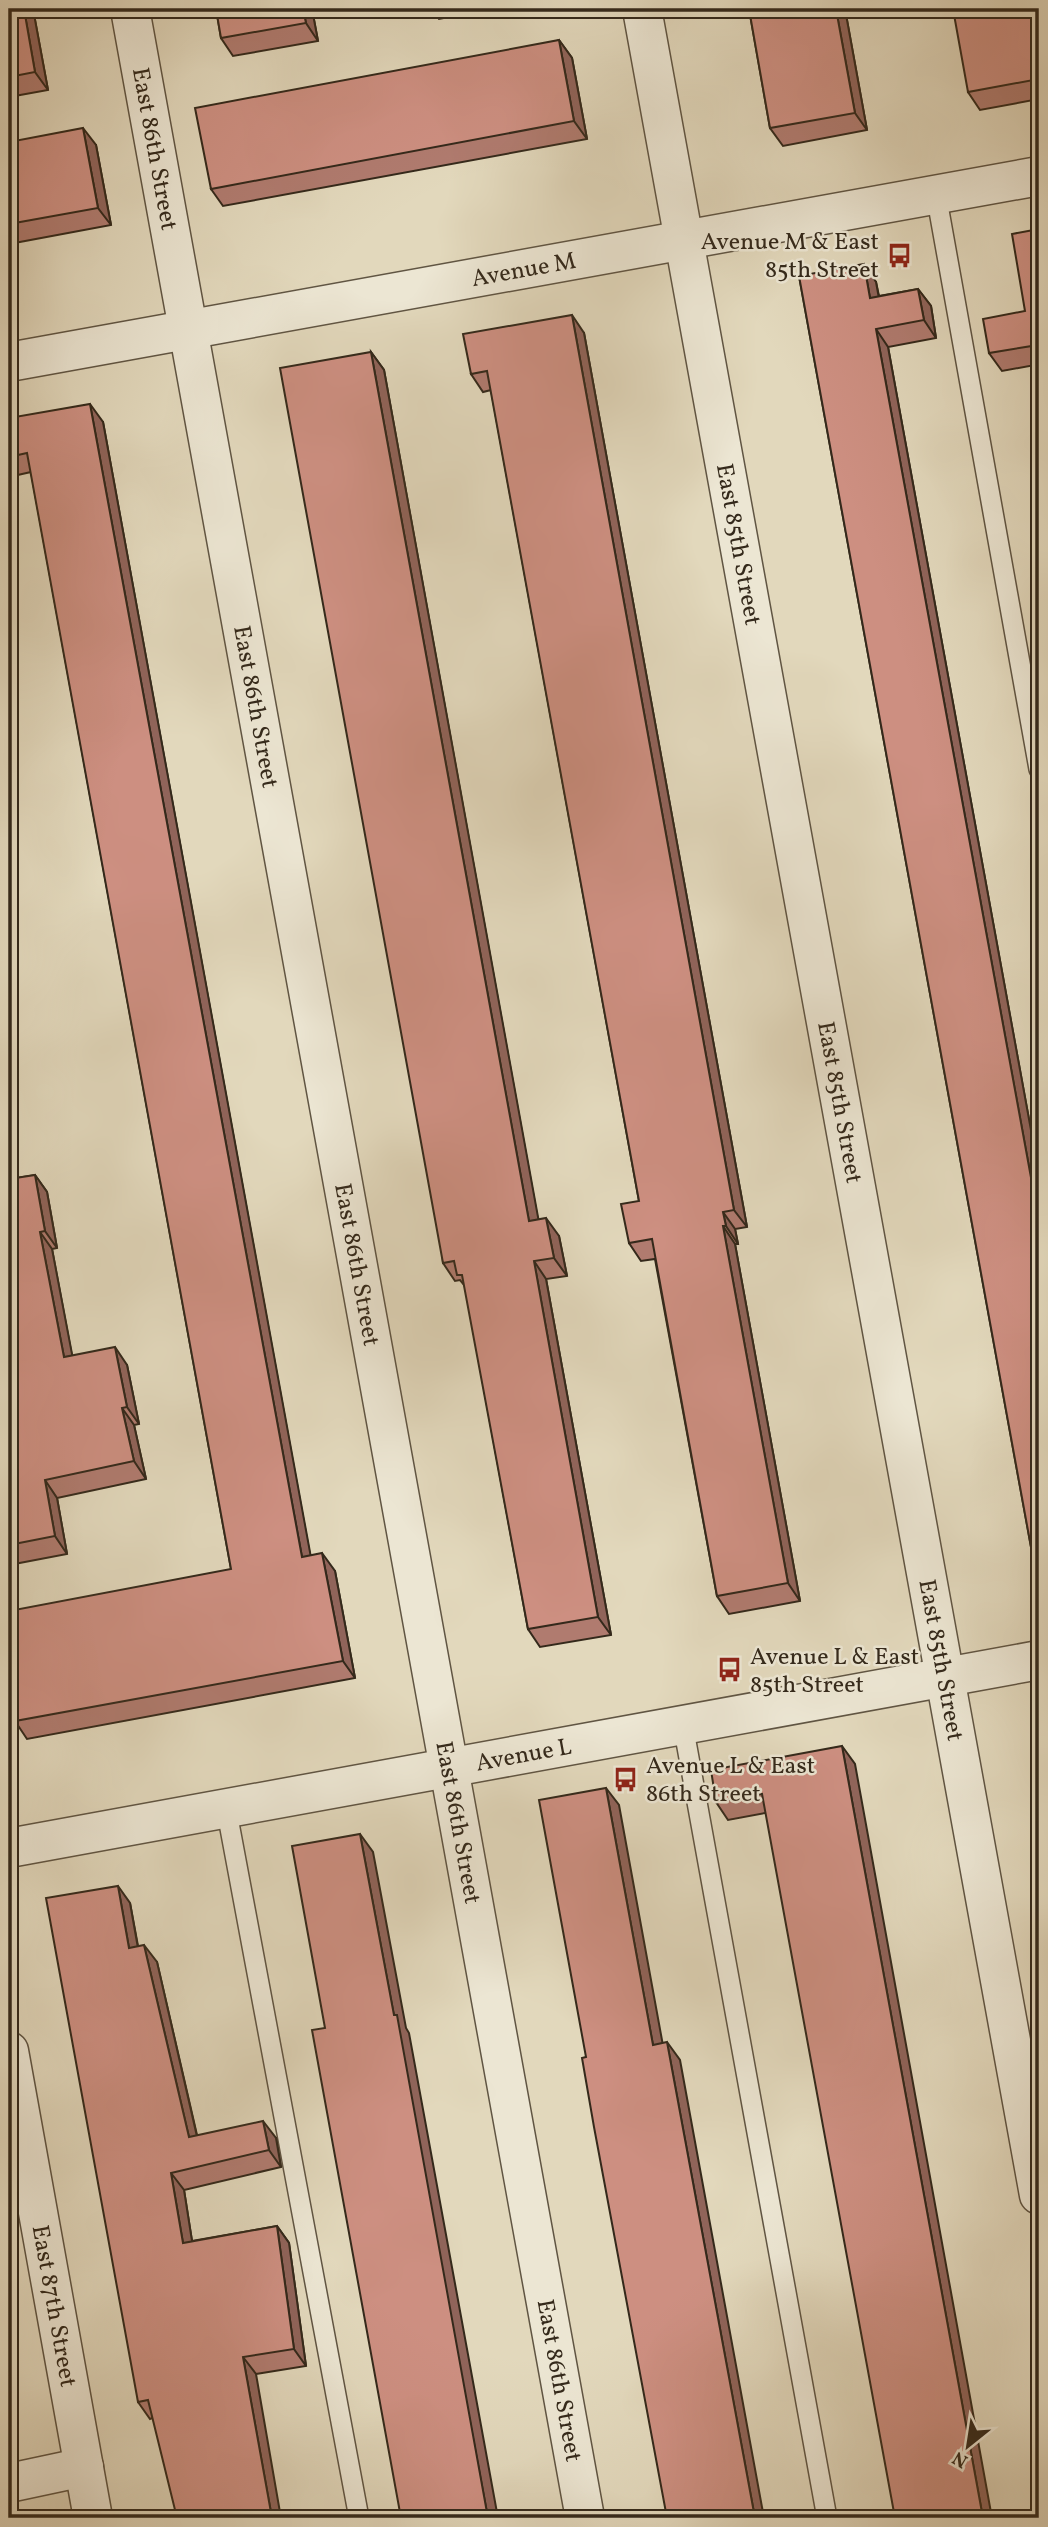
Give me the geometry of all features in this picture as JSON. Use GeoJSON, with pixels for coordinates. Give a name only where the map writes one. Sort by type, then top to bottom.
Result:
{"type":"FeatureCollection","features":[{"type":"Feature","properties":{"kind":"street","name":"East 86th Street"},"geometry":{"type":"LineString","coordinates":[[130,9],[585,2518]]}},
{"type":"Feature","properties":{"kind":"street","name":"East 85th Street"},"geometry":{"type":"LineString","coordinates":[[642,9],[1039,2195]]}},
{"type":"Feature","properties":{"kind":"street","name":"Avenue M"},"geometry":{"type":"LineString","coordinates":[[9,362],[1039,176]]}},
{"type":"Feature","properties":{"kind":"street","name":"Avenue L"},"geometry":{"type":"LineString","coordinates":[[9,1848],[1039,1660]]}},
{"type":"Feature","properties":{"kind":"street","name":"East 87th Street"},"geometry":{"type":"LineString","coordinates":[[9,2051],[13,2096],[93,2518]]}},
{"type":"Feature","properties":{"kind":"street"},"geometry":{"type":"LineString","coordinates":[[9,2483],[84,2467]]}},
{"type":"Feature","properties":{"kind":"lane"},"geometry":{"type":"LineString","coordinates":[[936,194],[1039,769]]}},
{"type":"Feature","properties":{"kind":"lane"},"geometry":{"type":"LineString","coordinates":[[682,1725],[827,2518]]}},
{"type":"Feature","properties":{"kind":"lane"},"geometry":{"type":"LineString","coordinates":[[226,1807],[359,2518]]}},
{"type":"Feature","properties":{"kind":"building"},"geometry":{"type":"Polygon","coordinates":[[[9,9],[24,9],[35,72],[9,77],[9,9]]]}},
{"type":"Feature","properties":{"kind":"building"},"geometry":{"type":"Polygon","coordinates":[[[216,9],[303,9],[306,23],[221,38],[216,9]]]}},
{"type":"Feature","properties":{"kind":"building"},"geometry":{"type":"Polygon","coordinates":[[[749,9],[836,9],[855,113],[770,128],[749,9]]]}},
{"type":"Feature","properties":{"kind":"building"},"geometry":{"type":"Polygon","coordinates":[[[953,9],[1039,9],[1039,79],[968,92],[953,9]]]}},
{"type":"Feature","properties":{"kind":"building"},"geometry":{"type":"Polygon","coordinates":[[[559,40],[574,121],[211,189],[195,108],[559,40]]]}},
{"type":"Feature","properties":{"kind":"building"},"geometry":{"type":"Polygon","coordinates":[[[83,128],[98,208],[9,224],[9,142],[83,128]]]}},
{"type":"Feature","properties":{"kind":"building"},"geometry":{"type":"Polygon","coordinates":[[[1039,229],[1039,388],[1032,346],[989,353],[983,319],[1025,311],[1012,234],[1039,229]]]}},
{"type":"Feature","properties":{"kind":"building"},"geometry":{"type":"Polygon","coordinates":[[[864,264],[870,298],[918,289],[924,320],[876,329],[1039,1216],[1039,1557],[1033,1558],[799,276],[864,264]]]}},
{"type":"Feature","properties":{"kind":"building"},"geometry":{"type":"Polygon","coordinates":[[[572,315],[734,1210],[723,1212],[726,1226],[723,1226],[788,1583],[717,1596],[652,1239],[629,1243],[621,1204],[639,1201],[487,371],[471,374],[463,334],[572,315]]]}},
{"type":"Feature","properties":{"kind":"building"},"geometry":{"type":"Polygon","coordinates":[[[371,352],[529,1221],[546,1218],[554,1258],[534,1261],[598,1617],[528,1629],[462,1275],[457,1275],[454,1261],[443,1263],[280,368],[371,352]]]}},
{"type":"Feature","properties":{"kind":"building"},"geometry":{"type":"Polygon","coordinates":[[[90,404],[302,1557],[322,1553],[343,1661],[15,1721],[9,1690],[9,1611],[231,1569],[27,453],[9,457],[9,418],[90,404]]]}},
{"type":"Feature","properties":{"kind":"building"},"geometry":{"type":"Polygon","coordinates":[[[35,1175],[45,1231],[40,1232],[64,1357],[115,1347],[127,1407],[122,1408],[134,1461],[45,1480],[55,1536],[9,1545],[9,1179],[35,1175]]]}},
{"type":"Feature","properties":{"kind":"building"},"geometry":{"type":"Polygon","coordinates":[[[842,1746],[983,2518],[895,2518],[762,1794],[716,1802],[711,1770],[842,1746]]]}},
{"type":"Feature","properties":{"kind":"building"},"geometry":{"type":"Polygon","coordinates":[[[606,1788],[653,2045],[667,2042],[755,2518],[667,2518],[594,2127],[582,2058],[586,2057],[539,1800],[606,1788]]]}},
{"type":"Feature","properties":{"kind":"building"},"geometry":{"type":"Polygon","coordinates":[[[360,1834],[394,2015],[397,2015],[488,2518],[401,2518],[312,2030],[325,2028],[292,1846],[360,1834]]]}},
{"type":"Feature","properties":{"kind":"building"},"geometry":{"type":"Polygon","coordinates":[[[118,1886],[129,1948],[144,1945],[189,2137],[263,2121],[269,2150],[171,2173],[183,2243],[277,2226],[294,2349],[243,2357],[272,2518],[177,2518],[148,2400],[138,2402],[46,1898],[118,1886]]]}},
{"type":"Feature","properties":{"kind":"place","name":"Avenue M & East 85th Street"},"geometry":{"type":"Point","coordinates":[899,255]}},
{"type":"Feature","properties":{"kind":"place","name":"Avenue L & East 85th Street"},"geometry":{"type":"Point","coordinates":[730,1670]}},
{"type":"Feature","properties":{"kind":"place","name":"Avenue L & East 86th Street"},"geometry":{"type":"Point","coordinates":[626,1779]}}]}
